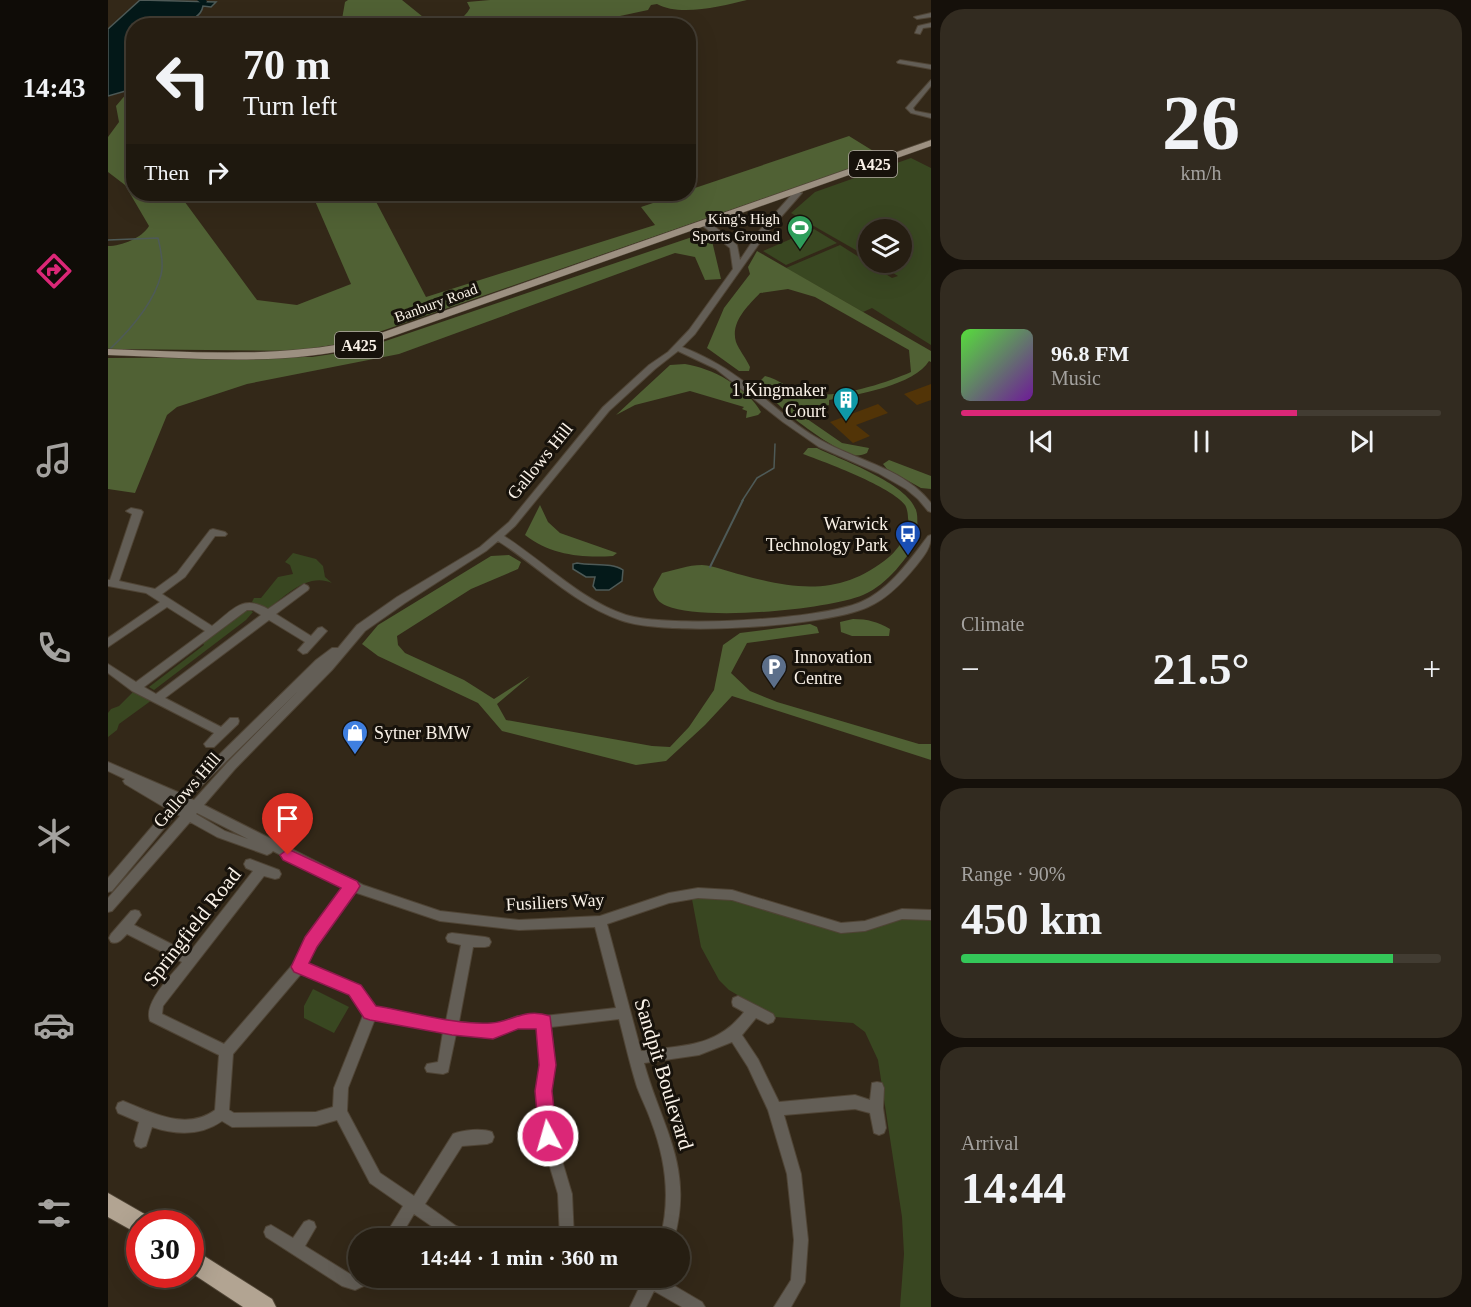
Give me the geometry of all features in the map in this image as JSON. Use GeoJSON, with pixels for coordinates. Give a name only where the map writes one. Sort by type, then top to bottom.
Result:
{"type":"FeatureCollection","features":[{"type":"Feature","properties":{"kind":"highway"},"geometry":{"type":"LineString","coordinates":[[108,1193],[127,1210]]}},
{"type":"Feature","properties":{"kind":"highway"},"geometry":{"type":"LineString","coordinates":[[108,1204],[126,1215]]}},
{"type":"Feature","properties":{"kind":"highway"},"geometry":{"type":"LineString","coordinates":[[204,1267],[264,1307]]}},
{"type":"Feature","properties":{"kind":"main road","name":"Banbury Road"},"geometry":{"type":"LineString","coordinates":[[108,352],[278,355],[346,348],[390,335],[931,143]]}},
{"type":"Feature","properties":{"kind":"main road","name":"Banbury Road"},"geometry":{"type":"LineString","coordinates":[[759,205],[816,185]]}},
{"type":"Feature","properties":{"kind":"street"},"geometry":{"type":"LineString","coordinates":[[917,17],[931,15]]}},
{"type":"Feature","properties":{"kind":"street"},"geometry":{"type":"LineString","coordinates":[[918,33],[920,27],[931,25]]}},
{"type":"Feature","properties":{"kind":"street"},"geometry":{"type":"LineString","coordinates":[[898,62],[931,69]]}},
{"type":"Feature","properties":{"kind":"street"},"geometry":{"type":"LineString","coordinates":[[931,82],[909,108],[913,112],[931,116]]}},
{"type":"Feature","properties":{"kind":"street","name":"Gallows Hill"},"geometry":{"type":"LineString","coordinates":[[108,887],[177,804],[218,760],[320,663],[344,646],[378,615],[498,537],[524,511],[571,448],[634,379],[678,348],[697,327],[763,232],[798,193]]}},
{"type":"Feature","properties":{"kind":"street"},"geometry":{"type":"LineString","coordinates":[[706,224],[734,247],[737,269]]}},
{"type":"Feature","properties":{"kind":"street"},"geometry":{"type":"LineString","coordinates":[[734,247],[755,244]]}},
{"type":"Feature","properties":{"kind":"street"},"geometry":{"type":"LineString","coordinates":[[678,348],[708,360],[741,381],[820,444],[910,488],[931,509]]}},
{"type":"Feature","properties":{"kind":"street"},"geometry":{"type":"LineString","coordinates":[[139,512],[111,583],[140,587],[156,594],[211,630]]}},
{"type":"Feature","properties":{"kind":"street"},"geometry":{"type":"LineString","coordinates":[[156,594],[181,576],[213,532]]}},
{"type":"Feature","properties":{"kind":"street"},"geometry":{"type":"LineString","coordinates":[[498,537],[598,607],[633,621],[683,626],[824,615],[857,609],[885,591],[931,538]]}},
{"type":"Feature","properties":{"kind":"street"},"geometry":{"type":"LineString","coordinates":[[158,698],[304,588]]}},
{"type":"Feature","properties":{"kind":"street"},"geometry":{"type":"LineString","coordinates":[[108,643],[167,602]]}},
{"type":"Feature","properties":{"kind":"street"},"geometry":{"type":"LineString","coordinates":[[136,688],[245,606],[255,606],[312,641]]}},
{"type":"Feature","properties":{"kind":"street"},"geometry":{"type":"LineString","coordinates":[[303,650],[322,632]]}},
{"type":"Feature","properties":{"kind":"street","name":"Gallows Hill"},"geometry":{"type":"LineString","coordinates":[[108,907],[262,733],[328,667],[344,646]]}},
{"type":"Feature","properties":{"kind":"street"},"geometry":{"type":"LineString","coordinates":[[108,668],[136,688],[222,732]]}},
{"type":"Feature","properties":{"kind":"street"},"geometry":{"type":"LineString","coordinates":[[210,744],[234,721]]}},
{"type":"Feature","properties":{"kind":"street","name":"Fusiliers Way"},"geometry":{"type":"LineString","coordinates":[[108,766],[191,812],[233,839],[288,855],[352,886],[415,910],[465,920],[519,925],[600,921],[669,898],[698,893],[732,895],[841,928],[866,926],[902,914],[931,915]]}},
{"type":"Feature","properties":{"kind":"street","name":"Springfield Road"},"geometry":{"type":"LineString","coordinates":[[225,1052],[155,1017],[157,1004],[189,958],[204,944],[255,867],[275,874]]}},
{"type":"Feature","properties":{"kind":"street"},"geometry":{"type":"LineString","coordinates":[[222,1113],[225,1052],[299,967],[310,942],[352,886]]}},
{"type":"Feature","properties":{"kind":"street"},"geometry":{"type":"LineString","coordinates":[[115,938],[135,915]]}},
{"type":"Feature","properties":{"kind":"street","name":"Sandpit Boulevard"},"geometry":{"type":"LineString","coordinates":[[600,921],[644,1088],[654,1108],[672,1178],[674,1205],[669,1228]]}},
{"type":"Feature","properties":{"kind":"street"},"geometry":{"type":"LineString","coordinates":[[125,927],[189,958]]}},
{"type":"Feature","properties":{"kind":"street"},"geometry":{"type":"LineString","coordinates":[[452,938],[485,942]]}},
{"type":"Feature","properties":{"kind":"street"},"geometry":{"type":"LineString","coordinates":[[439,1071],[452,1028],[468,941]]}},
{"type":"Feature","properties":{"kind":"street"},"geometry":{"type":"LineString","coordinates":[[299,967],[355,990],[369,1016],[341,1089],[340,1112],[375,1178],[446,1228]]}},
{"type":"Feature","properties":{"kind":"street"},"geometry":{"type":"LineString","coordinates":[[738,1002],[768,1018]]}},
{"type":"Feature","properties":{"kind":"street"},"geometry":{"type":"LineString","coordinates":[[637,1058],[706,1046],[734,1034],[754,1011]]}},
{"type":"Feature","properties":{"kind":"street"},"geometry":{"type":"LineString","coordinates":[[369,1016],[452,1028],[493,1031],[518,1022],[544,1022],[623,1013]]}},
{"type":"Feature","properties":{"kind":"street"},"geometry":{"type":"LineString","coordinates":[[544,1022],[548,1065],[543,1091],[548,1137],[566,1194],[567,1228]]}},
{"type":"Feature","properties":{"kind":"street"},"geometry":{"type":"LineString","coordinates":[[734,1034],[753,1063],[775,1109],[794,1173],[801,1240],[798,1282],[782,1307]]}},
{"type":"Feature","properties":{"kind":"street"},"geometry":{"type":"LineString","coordinates":[[877,1088],[876,1108],[879,1128]]}},
{"type":"Feature","properties":{"kind":"street"},"geometry":{"type":"LineString","coordinates":[[775,1109],[855,1102],[876,1108]]}},
{"type":"Feature","properties":{"kind":"street"},"geometry":{"type":"LineString","coordinates":[[123,1108],[147,1120],[205,1125],[222,1113]]}},
{"type":"Feature","properties":{"kind":"street"},"geometry":{"type":"LineString","coordinates":[[222,1113],[232,1120],[284,1120],[316,1119],[340,1112]]}},
{"type":"Feature","properties":{"kind":"street"},"geometry":{"type":"LineString","coordinates":[[141,1141],[147,1120]]}},
{"type":"Feature","properties":{"kind":"street"},"geometry":{"type":"LineString","coordinates":[[398,1228],[458,1139],[487,1137]]}},
{"type":"Feature","properties":{"kind":"street"},"geometry":{"type":"LineString","coordinates":[[295,1248],[309,1227]]}},
{"type":"Feature","properties":{"kind":"street"},"geometry":{"type":"LineString","coordinates":[[271,1232],[348,1281]]}},
{"type":"Feature","properties":{"kind":"street"},"geometry":{"type":"LineString","coordinates":[[638,1307],[645,1288]]}},
{"type":"Feature","properties":{"kind":"street"},"geometry":{"type":"LineString","coordinates":[[665,1288],[698,1307]]}},
{"type":"Feature","properties":{"kind":"green space"},"geometry":{"type":"Polygon","coordinates":[[[348,0],[402,0],[424,18],[342,18],[345,2],[348,0]]]}},
{"type":"Feature","properties":{"kind":"green space"},"geometry":{"type":"Polygon","coordinates":[[[490,0],[747,0],[689,10],[666,8],[657,4],[651,5],[648,10],[611,18],[462,18],[470,8],[467,2],[490,0]]]}},
{"type":"Feature","properties":{"kind":"green space"},"geometry":{"type":"Polygon","coordinates":[[[126,94],[126,187],[108,172],[108,137],[119,122],[116,106],[126,94]]]}},
{"type":"Feature","properties":{"kind":"green space"},"geometry":{"type":"Polygon","coordinates":[[[849,136],[883,157],[350,342],[297,351],[108,349],[108,246],[119,245],[131,240],[142,234],[149,226],[134,201],[184,201],[257,300],[297,305],[351,284],[315,201],[376,201],[426,297],[655,225],[641,207],[659,201],[696,201],[696,188],[849,136]]]}},
{"type":"Feature","properties":{"kind":"green space"},"geometry":{"type":"Polygon","coordinates":[[[911,158],[931,168],[931,345],[872,308],[863,312],[786,268],[840,245],[858,256],[858,273],[884,273],[892,278],[898,276],[893,273],[912,273],[912,219],[858,219],[858,251],[791,213],[815,192],[911,158]]]}},
{"type":"Feature","properties":{"kind":"green space"},"geometry":{"type":"Polygon","coordinates":[[[814,229],[837,243],[786,265],[763,251],[814,229]]]}},
{"type":"Feature","properties":{"kind":"green space"},"geometry":{"type":"Polygon","coordinates":[[[695,236],[712,241],[721,279],[705,280],[695,257],[675,253],[399,354],[247,384],[177,407],[167,415],[135,493],[108,489],[108,358],[312,357],[359,350],[695,236]]]}},
{"type":"Feature","properties":{"kind":"green space"},"geometry":{"type":"Polygon","coordinates":[[[757,251],[931,351],[931,362],[929,361],[911,377],[884,388],[829,400],[829,405],[800,414],[842,443],[869,448],[867,453],[853,455],[830,444],[786,412],[765,389],[761,380],[765,376],[798,392],[815,395],[858,390],[911,372],[909,350],[815,297],[788,289],[760,293],[738,321],[736,342],[750,367],[749,371],[739,371],[707,348],[724,308],[750,274],[748,267],[757,251]]]}},
{"type":"Feature","properties":{"kind":"green space"},"geometry":{"type":"Polygon","coordinates":[[[685,364],[728,380],[747,395],[761,412],[746,418],[747,411],[742,409],[744,407],[690,391],[635,405],[616,415],[670,365],[685,364]]]}},
{"type":"Feature","properties":{"kind":"green space"},"geometry":{"type":"Polygon","coordinates":[[[808,448],[817,448],[872,473],[910,500],[916,510],[921,536],[889,577],[863,595],[795,609],[708,613],[684,610],[660,602],[653,589],[662,573],[687,567],[707,566],[782,584],[818,586],[836,584],[854,578],[871,570],[893,554],[908,529],[905,505],[898,498],[873,483],[803,454],[808,448]]]}},
{"type":"Feature","properties":{"kind":"green space"},"geometry":{"type":"Polygon","coordinates":[[[889,460],[931,476],[931,489],[921,488],[887,469],[883,464],[889,460]]]}},
{"type":"Feature","properties":{"kind":"green space"},"geometry":{"type":"Polygon","coordinates":[[[540,505],[548,522],[560,533],[617,553],[613,556],[578,556],[556,551],[535,542],[525,535],[540,505]]]}},
{"type":"Feature","properties":{"kind":"green space"},"geometry":{"type":"Polygon","coordinates":[[[293,553],[316,559],[323,566],[325,577],[332,583],[323,580],[306,583],[289,592],[268,609],[252,602],[254,598],[261,598],[278,577],[293,574],[290,565],[285,562],[293,553]]]}},
{"type":"Feature","properties":{"kind":"green space"},"geometry":{"type":"Polygon","coordinates":[[[509,555],[521,562],[518,569],[471,589],[397,636],[398,645],[405,653],[464,680],[494,699],[530,676],[497,704],[506,720],[652,746],[670,747],[689,727],[714,690],[723,645],[740,633],[810,624],[817,627],[819,633],[747,643],[731,673],[750,691],[777,702],[919,744],[931,744],[931,760],[732,696],[666,761],[636,765],[502,731],[478,703],[378,656],[362,644],[378,625],[491,556],[509,555]]]}},
{"type":"Feature","properties":{"kind":"green space"},"geometry":{"type":"Polygon","coordinates":[[[244,611],[253,612],[246,620],[154,690],[149,687],[204,645],[202,641],[244,611]]]}},
{"type":"Feature","properties":{"kind":"green space"},"geometry":{"type":"Polygon","coordinates":[[[853,619],[881,624],[890,629],[889,636],[852,636],[841,632],[840,622],[853,619]]]}},
{"type":"Feature","properties":{"kind":"green space"},"geometry":{"type":"Polygon","coordinates":[[[133,692],[152,700],[119,724],[117,730],[108,737],[108,713],[133,692]]]}},
{"type":"Feature","properties":{"kind":"green space"},"geometry":{"type":"Polygon","coordinates":[[[712,893],[827,925],[931,915],[931,1307],[900,1307],[904,1254],[902,1217],[878,1060],[865,1032],[853,1023],[775,1017],[729,990],[719,980],[701,947],[691,894],[712,893]]]}},
{"type":"Feature","properties":{"kind":"green space"},"geometry":{"type":"Polygon","coordinates":[[[313,989],[349,1007],[334,1033],[304,1018],[304,1006],[313,989]]]}},
{"type":"Feature","properties":{"kind":"shaded area"},"geometry":{"type":"Polygon","coordinates":[[[140,0],[216,2],[211,7],[203,6],[194,18],[126,18],[126,91],[108,96],[108,29],[140,0]]]}},
{"type":"Feature","properties":{"kind":"shaded area"},"geometry":{"type":"Polygon","coordinates":[[[573,564],[608,565],[623,570],[622,581],[609,590],[596,590],[593,586],[595,577],[586,577],[573,569],[573,564]]]}},
{"type":"Feature","properties":{"kind":"building"},"geometry":{"type":"Polygon","coordinates":[[[931,384],[931,400],[917,405],[904,394],[931,384]]]}},
{"type":"Feature","properties":{"kind":"building","name":"1 Kingmaker Court"},"geometry":{"type":"Polygon","coordinates":[[[878,404],[888,413],[856,425],[870,436],[853,443],[830,422],[878,404]]]}},
{"type":"Feature","properties":{"kind":"waterway"},"geometry":{"type":"LineString","coordinates":[[108,240],[158,238],[162,262],[162,271],[153,295],[133,324],[110,349]]}},
{"type":"Feature","properties":{"kind":"waterway"},"geometry":{"type":"LineString","coordinates":[[742,501],[757,478],[774,468],[775,444]]}},
{"type":"Feature","properties":{"kind":"waterway"},"geometry":{"type":"LineString","coordinates":[[710,567],[743,500]]}},
{"type":"Feature","properties":{"kind":"place","name":"King's High Sports Ground"},"geometry":{"type":"Point","coordinates":[800,251]}},
{"type":"Feature","properties":{"kind":"place","name":"1 Kingmaker Court"},"geometry":{"type":"Point","coordinates":[846,423]}},
{"type":"Feature","properties":{"kind":"place","name":"Warwick Technology Park"},"geometry":{"type":"Point","coordinates":[908,557]}},
{"type":"Feature","properties":{"kind":"place","name":"Innovation Centre"},"geometry":{"type":"Point","coordinates":[774,690]}},
{"type":"Feature","properties":{"kind":"place","name":"Sytner BMW"},"geometry":{"type":"Point","coordinates":[355,756]}},
{"type":"Feature","properties":{"kind":"route"},"geometry":{"type":"LineString","coordinates":[[288,855],[352,886],[310,942],[299,967],[355,990],[370,1012],[452,1028],[493,1031],[518,1022],[544,1022],[548,1065],[543,1091],[548,1136]]}}]}
